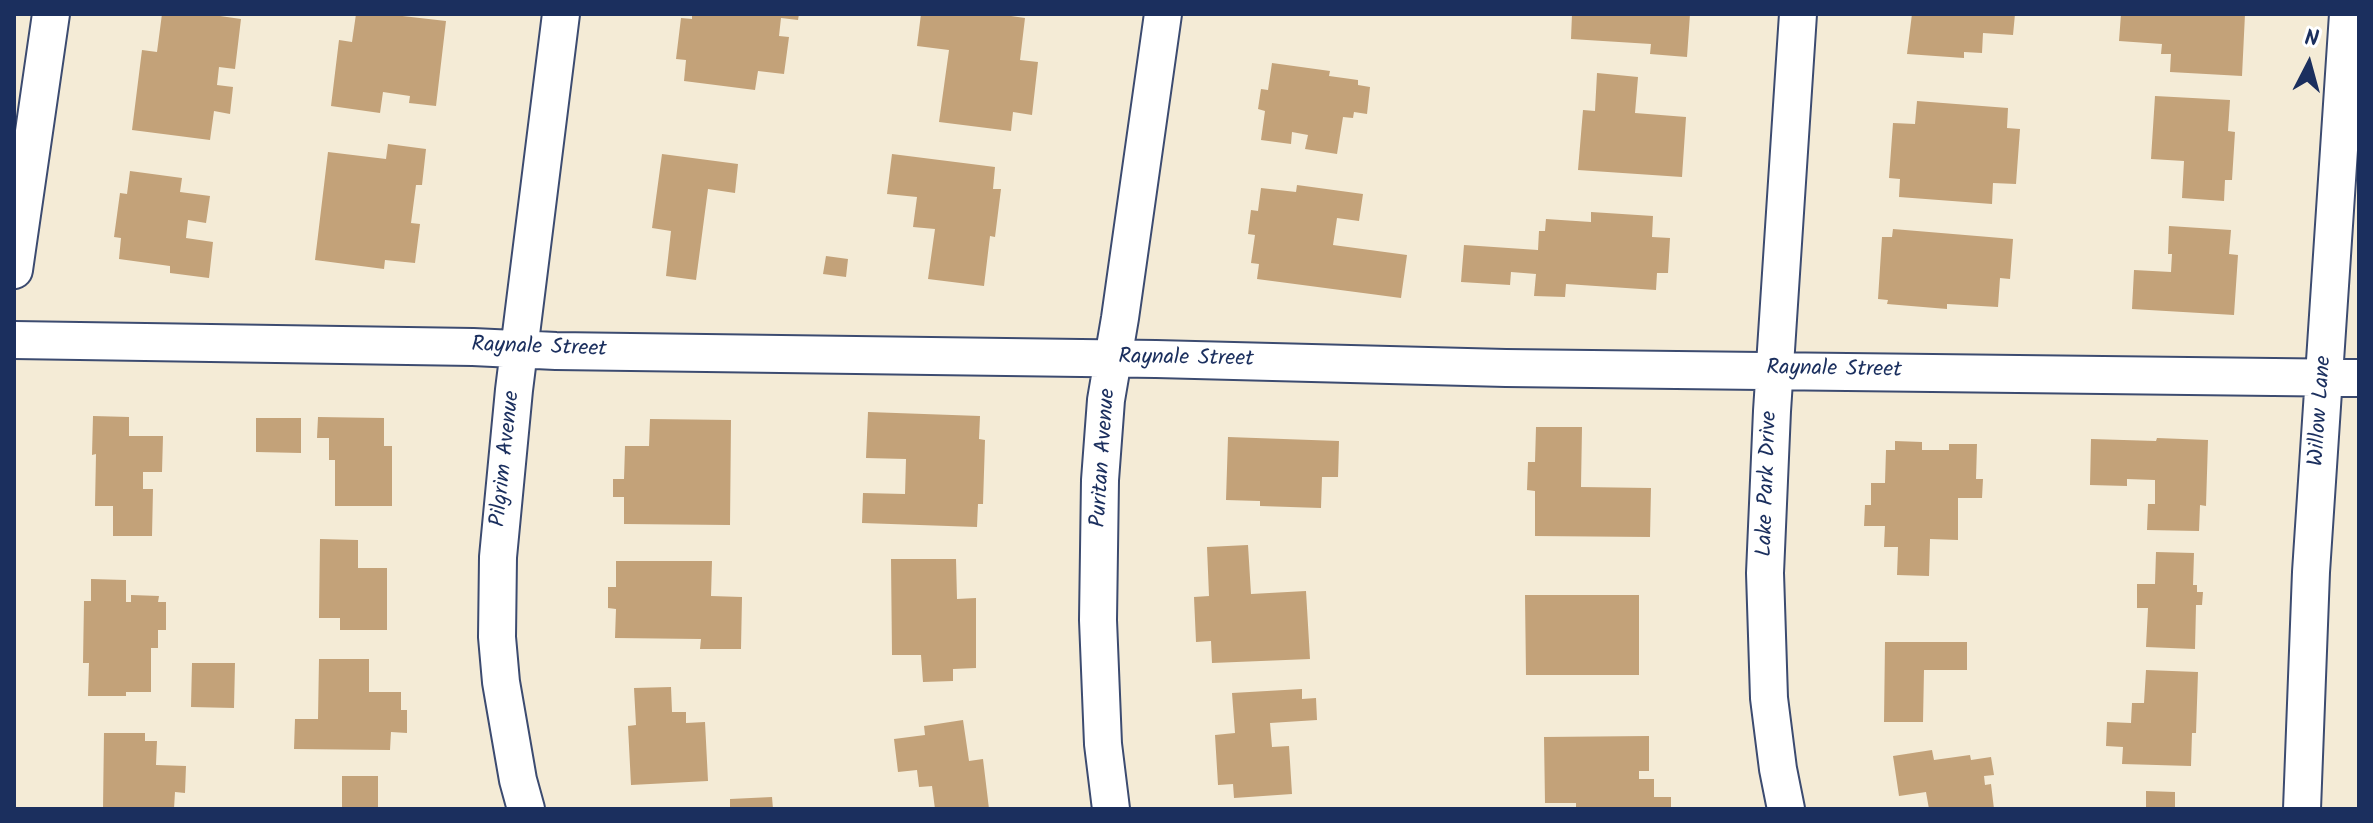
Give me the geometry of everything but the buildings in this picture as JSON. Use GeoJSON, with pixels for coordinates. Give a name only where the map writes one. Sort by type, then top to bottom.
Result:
{"type":"FeatureCollection","features":[{"type":"Feature","properties":{"kind":"street"},"geometry":{"type":"LineString","coordinates":[[14,270],[51,14]]}},
{"type":"Feature","properties":{"kind":"street","name":"Pilgrim Avenue"},"geometry":{"type":"LineString","coordinates":[[526,809],[501,682],[497,637],[498,557],[519,349],[561,14]]}},
{"type":"Feature","properties":{"kind":"street","name":"Puritan Avenue"},"geometry":{"type":"LineString","coordinates":[[1111,809],[1103,744],[1098,604],[1100,480],[1106,400],[1163,14]]}},
{"type":"Feature","properties":{"kind":"street","name":"Lake Park Drive"},"geometry":{"type":"LineString","coordinates":[[1786,809],[1769,698],[1767,518],[1798,14]]}},
{"type":"Feature","properties":{"kind":"street","name":"Willow Lane"},"geometry":{"type":"LineString","coordinates":[[2302,809],[2311,572],[2348,14]]}},
{"type":"Feature","properties":{"kind":"street","name":"Raynale Street"},"geometry":{"type":"LineString","coordinates":[[14,340],[1114,358],[1506,368],[2359,378]]}}]}
